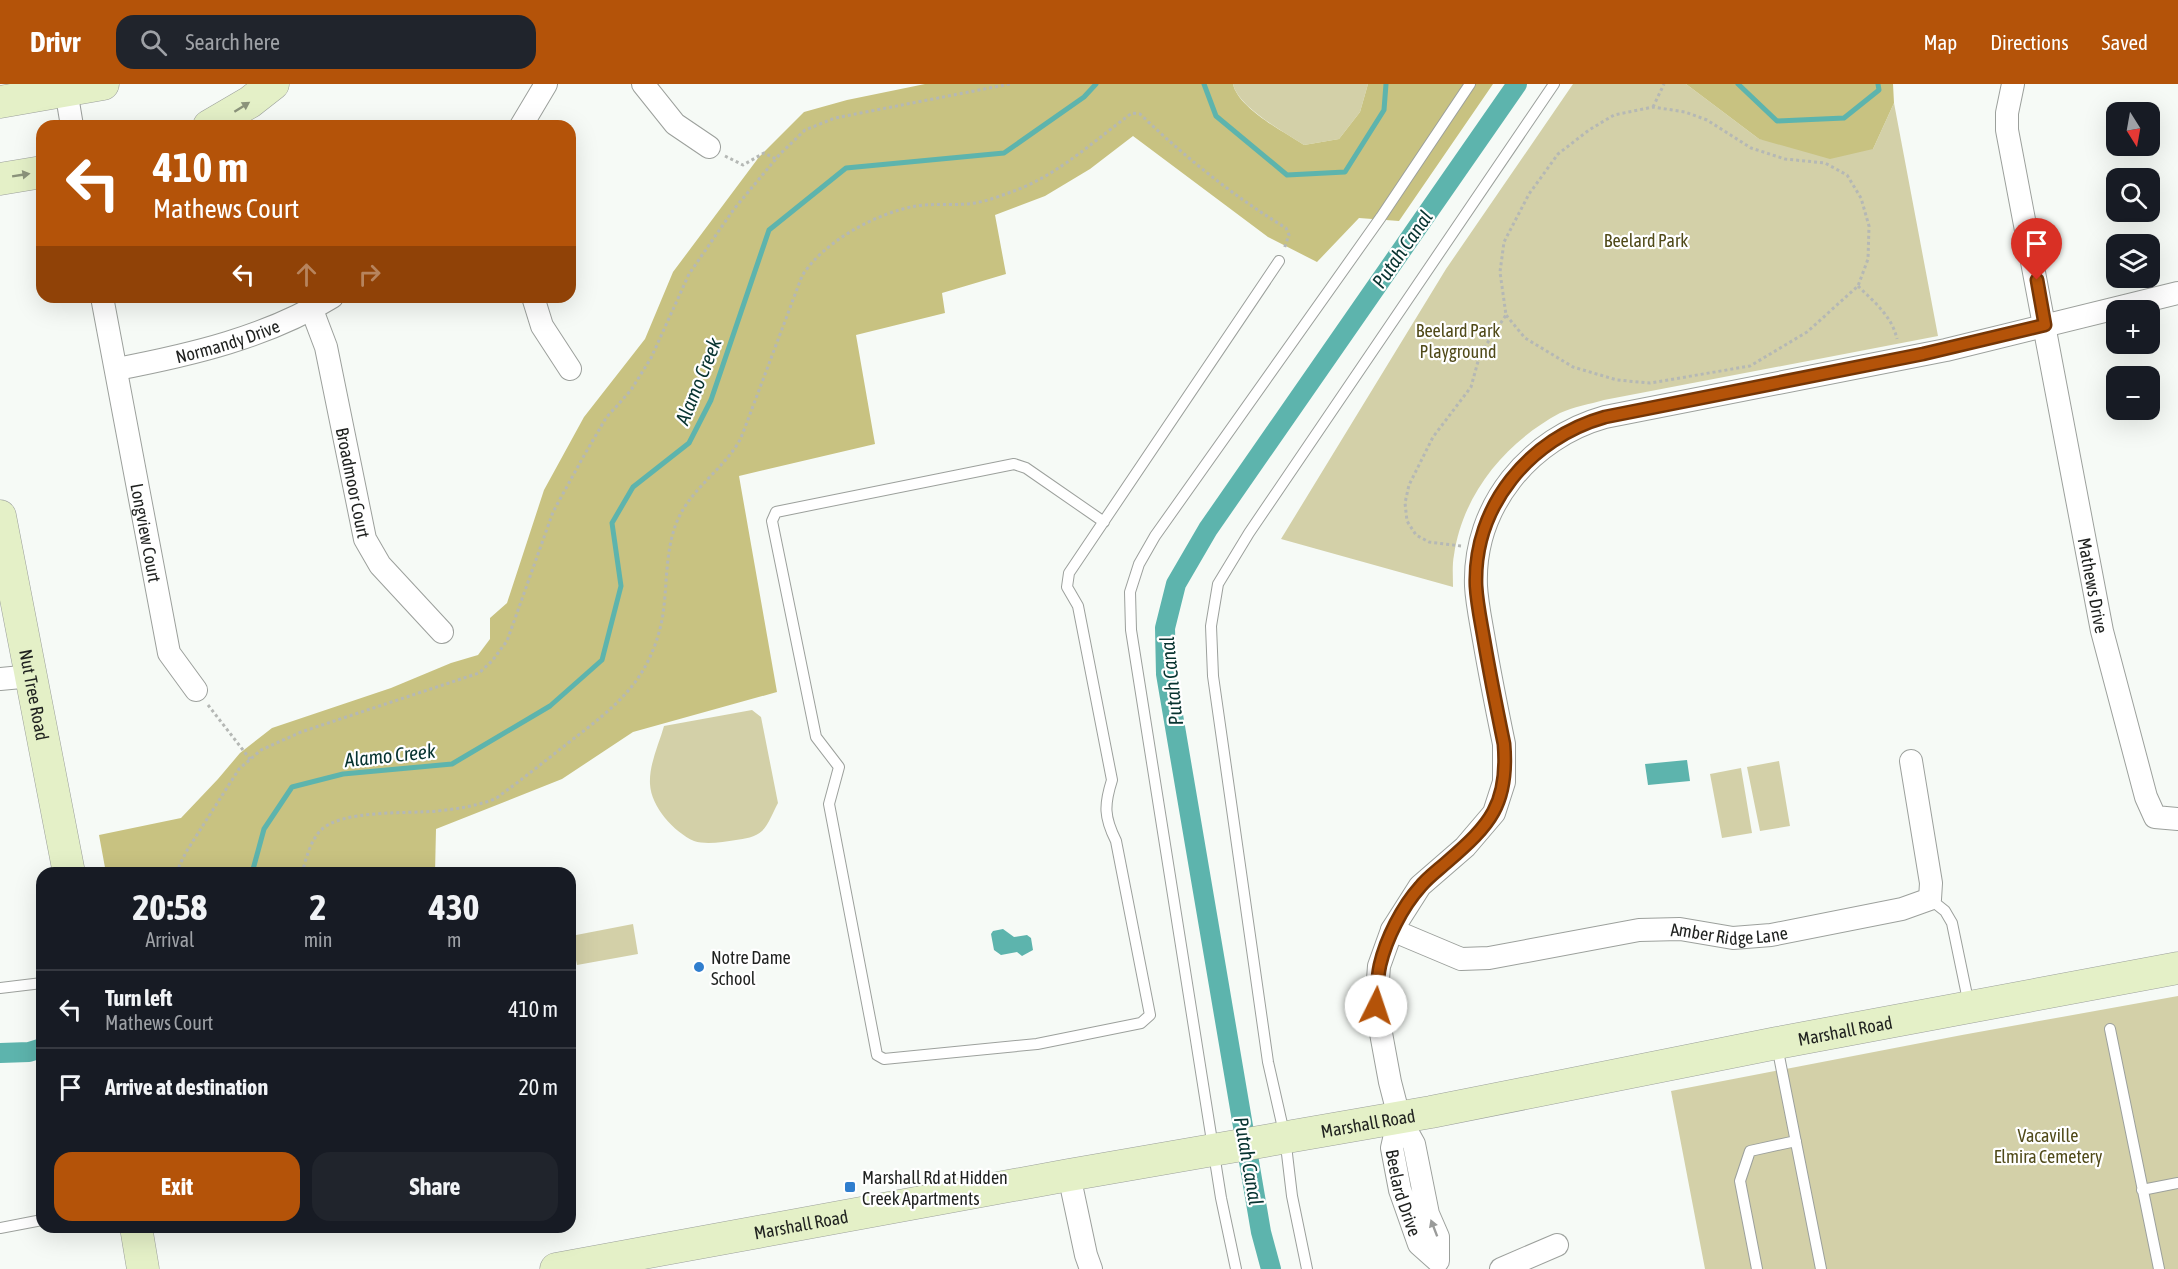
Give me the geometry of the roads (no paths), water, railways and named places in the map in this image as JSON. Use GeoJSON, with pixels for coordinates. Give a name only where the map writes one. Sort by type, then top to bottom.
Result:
{"type":"FeatureCollection","features":[{"type":"Feature","properties":{"kind":"street"},"geometry":{"type":"LineString","coordinates":[[0,102],[65,87],[103,84]]}},
{"type":"Feature","properties":{"kind":"street"},"geometry":{"type":"LineString","coordinates":[[219,120],[250,102],[273,84]]}},
{"type":"Feature","properties":{"kind":"street"},"geometry":{"type":"LineString","coordinates":[[525,120],[546,84]]}},
{"type":"Feature","properties":{"kind":"street"},"geometry":{"type":"LineString","coordinates":[[643,84],[675,124],[709,147]]}},
{"type":"Feature","properties":{"kind":"street"},"geometry":{"type":"LineString","coordinates":[[2013,84],[2007,113],[2007,130],[2045,325]]}},
{"type":"Feature","properties":{"kind":"street"},"geometry":{"type":"LineString","coordinates":[[65,87],[71,120]]}},
{"type":"Feature","properties":{"kind":"street"},"geometry":{"type":"LineString","coordinates":[[0,179],[36,173]]}},
{"type":"Feature","properties":{"kind":"street","name":"Beelard Drive"},"geometry":{"type":"LineString","coordinates":[[1439,1265],[1438,1237],[1428,1214],[1414,1144],[1399,1117],[1390,1082],[1376,1006],[1379,966],[1392,930],[1420,886],[1482,830],[1494,813],[1500,798],[1505,762],[1504,744],[1476,585],[1479,548],[1490,515],[1497,500],[1518,470],[1552,440],[1585,422],[1900,359],[2178,293]]}},
{"type":"Feature","properties":{"kind":"street","name":"Longview Court"},"geometry":{"type":"LineString","coordinates":[[103,303],[169,653],[196,690]]}},
{"type":"Feature","properties":{"kind":"street","name":"Normandy Drive"},"geometry":{"type":"LineString","coordinates":[[117,369],[173,359],[217,345],[312,309],[322,303]]}},
{"type":"Feature","properties":{"kind":"street"},"geometry":{"type":"LineString","coordinates":[[535,303],[548,339],[570,369]]}},
{"type":"Feature","properties":{"kind":"street","name":"Broadmoor Court"},"geometry":{"type":"LineString","coordinates":[[312,309],[326,347],[365,539],[380,565],[442,632]]}},
{"type":"Feature","properties":{"kind":"street","name":"Mathews Drive"},"geometry":{"type":"LineString","coordinates":[[2045,325],[2102,631],[2146,797],[2155,818],[2178,819]]}},
{"type":"Feature","properties":{"kind":"street","name":"Nut Tree Road"},"geometry":{"type":"LineString","coordinates":[[0,516],[68,867]]}},
{"type":"Feature","properties":{"kind":"street"},"geometry":{"type":"LineString","coordinates":[[0,679],[32,676]]}},
{"type":"Feature","properties":{"kind":"street"},"geometry":{"type":"LineString","coordinates":[[1911,760],[1930,883],[1930,899]]}},
{"type":"Feature","properties":{"kind":"street","name":"Amber Ridge Lane"},"geometry":{"type":"LineString","coordinates":[[1392,930],[1461,959],[1489,958],[1639,930],[1680,929],[1733,938],[1771,935],[1902,909],[1930,899]]}},
{"type":"Feature","properties":{"kind":"street","name":"Marshall Road"},"geometry":{"type":"LineString","coordinates":[[556,1269],[1399,1117],[2178,968]]}},
{"type":"Feature","properties":{"kind":"street"},"geometry":{"type":"LineString","coordinates":[[1070,1175],[1086,1255],[1091,1269]]}},
{"type":"Feature","properties":{"kind":"street"},"geometry":{"type":"LineString","coordinates":[[137,1233],[143,1269]]}},
{"type":"Feature","properties":{"kind":"street"},"geometry":{"type":"LineString","coordinates":[[1501,1269],[1557,1245]]}},
{"type":"Feature","properties":{"kind":"lane"},"geometry":{"type":"LineString","coordinates":[[1236,1269],[1221,1198],[1134,652],[1130,592],[1139,564],[1155,536],[1381,217],[1470,84]]}},
{"type":"Feature","properties":{"kind":"lane"},"geometry":{"type":"LineString","coordinates":[[1307,1269],[1280,1138],[1213,676],[1210,626],[1218,584],[1249,533],[1554,84]]}},
{"type":"Feature","properties":{"kind":"lane"},"geometry":{"type":"LineString","coordinates":[[1104,522],[1026,468],[1014,464],[776,512],[772,521],[816,737],[839,767],[829,804],[877,1055],[884,1059],[1036,1044],[1141,1023],[1150,1015],[1116,841],[1106,818],[1106,799],[1112,780],[1078,606],[1067,587],[1069,573],[1104,522],[1279,261]]}},
{"type":"Feature","properties":{"kind":"lane"},"geometry":{"type":"LineString","coordinates":[[1930,899],[1945,911],[1952,923],[1969,1007]]}},
{"type":"Feature","properties":{"kind":"lane"},"geometry":{"type":"LineString","coordinates":[[0,988],[36,983]]}},
{"type":"Feature","properties":{"kind":"lane"},"geometry":{"type":"LineString","coordinates":[[2110,1029],[2159,1269]]}},
{"type":"Feature","properties":{"kind":"lane"},"geometry":{"type":"LineString","coordinates":[[1777,1043],[1821,1269]]}},
{"type":"Feature","properties":{"kind":"lane"},"geometry":{"type":"LineString","coordinates":[[1757,1269],[1740,1181],[1750,1151],[1796,1141]]}},
{"type":"Feature","properties":{"kind":"lane"},"geometry":{"type":"LineString","coordinates":[[2142,1190],[2178,1183]]}},
{"type":"Feature","properties":{"kind":"lane"},"geometry":{"type":"LineString","coordinates":[[0,1228],[36,1221]]}},
{"type":"Feature","properties":{"kind":"water"},"geometry":{"type":"Polygon","coordinates":[[[1687,760],[1690,781],[1648,785],[1645,764],[1687,760]]]}},
{"type":"Feature","properties":{"kind":"water"},"geometry":{"type":"Polygon","coordinates":[[[1003,929],[1014,937],[1027,935],[1031,938],[1033,950],[1022,956],[1017,952],[1001,955],[994,950],[991,934],[993,931],[1003,929]]]}},
{"type":"Feature","properties":{"kind":"waterway","name":"Alamo Creek"},"geometry":{"type":"LineString","coordinates":[[254,867],[264,829],[292,787],[343,774],[452,764],[550,706],[602,660],[621,586],[612,523],[633,487],[689,443],[711,400],[769,230],[846,168],[1004,153],[1084,97],[1096,84]]}},
{"type":"Feature","properties":{"kind":"waterway","name":"Alamo Creek"},"geometry":{"type":"LineString","coordinates":[[1204,84],[1216,116],[1287,175],[1345,172],[1384,110],[1386,84]]}},
{"type":"Feature","properties":{"kind":"waterway","name":"Putah Canal"},"geometry":{"type":"LineString","coordinates":[[1271,1269],[1261,1232],[1166,674],[1165,628],[1176,584],[1208,529],[1517,84]]}},
{"type":"Feature","properties":{"kind":"waterway","name":"Alamo Creek"},"geometry":{"type":"LineString","coordinates":[[1738,84],[1777,121],[1844,118],[1879,90],[1878,84]]}},
{"type":"Feature","properties":{"kind":"waterway"},"geometry":{"type":"LineString","coordinates":[[0,1053],[36,1050]]}},
{"type":"Feature","properties":{"kind":"place","name":"Notre Dame School"},"geometry":{"type":"Point","coordinates":[699,967]}},
{"type":"Feature","properties":{"kind":"place","name":"Marshall Rd at Hidden Creek Apartments"},"geometry":{"type":"Point","coordinates":[850,1187]}},
{"type":"Feature","properties":{"kind":"park label","name":"Beelard Park"},"geometry":{"type":"Point","coordinates":[1646,240]}},
{"type":"Feature","properties":{"kind":"park label","name":"Beelard Park Playground"},"geometry":{"type":"Point","coordinates":[1458,340]}},
{"type":"Feature","properties":{"kind":"park label","name":"Vacaville Elmira Cemetery"},"geometry":{"type":"Point","coordinates":[2048,1145]}}]}
